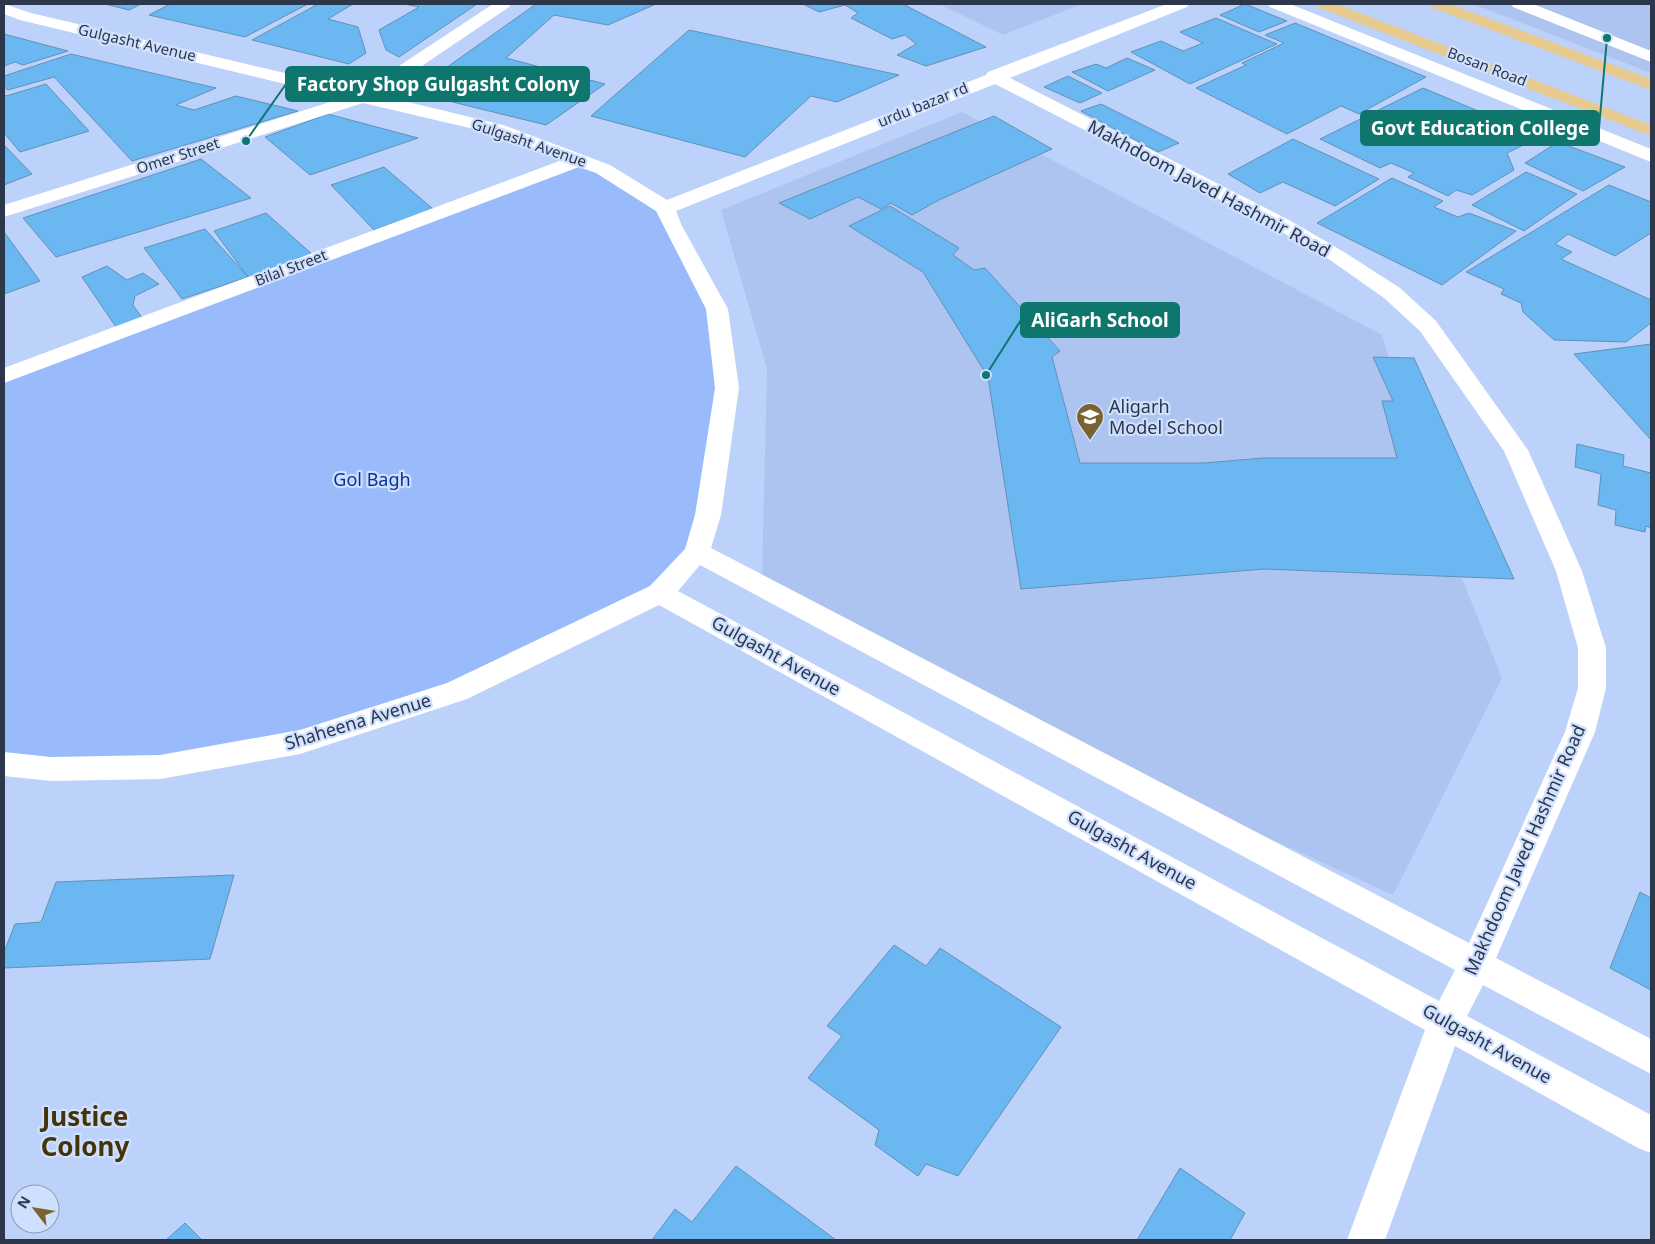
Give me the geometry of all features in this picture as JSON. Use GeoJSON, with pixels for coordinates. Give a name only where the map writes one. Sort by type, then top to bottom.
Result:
{"type":"FeatureCollection","features":[{"type":"Feature","properties":{"kind":"main road","name":"Bosan Road"},"geometry":{"type":"LineString","coordinates":[[1323,4],[1651,131]]}},
{"type":"Feature","properties":{"kind":"main road"},"geometry":{"type":"LineString","coordinates":[[1436,4],[1651,85]]}},
{"type":"Feature","properties":{"kind":"street","name":"Omer Street"},"geometry":{"type":"LineString","coordinates":[[4,211],[366,96],[503,4]]}},
{"type":"Feature","properties":{"kind":"street","name":"urdu bazar rd"},"geometry":{"type":"LineString","coordinates":[[665,208],[994,76],[1181,4]]}},
{"type":"Feature","properties":{"kind":"street"},"geometry":{"type":"LineString","coordinates":[[1276,4],[1651,156]]}},
{"type":"Feature","properties":{"kind":"street"},"geometry":{"type":"LineString","coordinates":[[1519,4],[1651,57]]}},
{"type":"Feature","properties":{"kind":"street","name":"Gulgasht Avenue"},"geometry":{"type":"LineString","coordinates":[[4,9],[26,17],[366,96],[498,129],[604,169],[665,208]]}},
{"type":"Feature","properties":{"kind":"street","name":"Makhdoom Javed Hashmir Road"},"geometry":{"type":"LineString","coordinates":[[994,76],[1282,224],[1337,256],[1392,293],[1428,326],[1516,450],[1569,571],[1592,648],[1592,688],[1580,732],[1476,964],[1446,1022],[1366,1240]]}},
{"type":"Feature","properties":{"kind":"street","name":"Bilal Street"},"geometry":{"type":"LineString","coordinates":[[4,376],[579,160]]}},
{"type":"Feature","properties":{"kind":"street"},"geometry":{"type":"LineString","coordinates":[[660,593],[697,552],[708,516],[727,388],[717,309],[672,226],[665,208]]}},
{"type":"Feature","properties":{"kind":"street"},"geometry":{"type":"LineString","coordinates":[[697,552],[1651,1057]]}},
{"type":"Feature","properties":{"kind":"street","name":"Gulgasht Avenue"},"geometry":{"type":"LineString","coordinates":[[660,593],[1651,1135]]}},
{"type":"Feature","properties":{"kind":"street","name":"Shaheena Avenue"},"geometry":{"type":"LineString","coordinates":[[4,764],[51,769],[160,766],[300,742],[457,691],[660,593]]}},
{"type":"Feature","properties":{"kind":"shaded area"},"geometry":{"type":"Polygon","coordinates":[[[939,4],[1082,4],[1003,35],[939,4]]]}},
{"type":"Feature","properties":{"kind":"shaded area"},"geometry":{"type":"Polygon","coordinates":[[[1473,4],[1651,4],[1651,73],[1473,4]]]}},
{"type":"Feature","properties":{"kind":"shaded area","name":"Aligarh Model School"},"geometry":{"type":"Polygon","coordinates":[[[962,112],[1382,335],[1436,514],[1502,678],[1393,895],[1240,825],[762,576],[767,369],[721,210],[962,112]]]}},
{"type":"Feature","properties":{"kind":"green space","name":"Gol Bagh"},"geometry":{"type":"Polygon","coordinates":[[[579,160],[665,208],[717,309],[727,388],[708,515],[660,593],[457,691],[300,742],[51,769],[4,759],[4,376],[579,160]]]}},
{"type":"Feature","properties":{"kind":"building"},"geometry":{"type":"Polygon","coordinates":[[[105,4],[141,4],[129,10],[105,4]]]}},
{"type":"Feature","properties":{"kind":"building"},"geometry":{"type":"Polygon","coordinates":[[[170,4],[308,4],[245,37],[149,15],[170,4]]]}},
{"type":"Feature","properties":{"kind":"building"},"geometry":{"type":"Polygon","coordinates":[[[318,4],[353,4],[328,19],[358,27],[366,53],[349,64],[252,40],[318,4]]]}},
{"type":"Feature","properties":{"kind":"building"},"geometry":{"type":"Polygon","coordinates":[[[404,4],[477,4],[399,57],[386,50],[379,30],[419,7],[404,4]]]}},
{"type":"Feature","properties":{"kind":"building"},"geometry":{"type":"Polygon","coordinates":[[[536,4],[656,4],[608,25],[554,15],[506,58],[605,84],[546,125],[412,92],[536,4]]]}},
{"type":"Feature","properties":{"kind":"building"},"geometry":{"type":"Polygon","coordinates":[[[803,4],[903,4],[986,47],[926,66],[897,55],[916,44],[905,35],[892,39],[851,18],[858,13],[845,5],[819,12],[803,4]]]}},
{"type":"Feature","properties":{"kind":"building"},"geometry":{"type":"Polygon","coordinates":[[[1245,4],[1287,21],[1259,32],[1220,15],[1245,4]]]}},
{"type":"Feature","properties":{"kind":"building"},"geometry":{"type":"Polygon","coordinates":[[[1216,18],[1277,44],[1190,84],[1131,52],[1161,41],[1183,51],[1203,43],[1180,32],[1216,18]]]}},
{"type":"Feature","properties":{"kind":"building"},"geometry":{"type":"Polygon","coordinates":[[[1295,23],[1426,77],[1359,114],[1341,106],[1287,134],[1196,88],[1246,65],[1242,63],[1284,43],[1265,35],[1295,23]]]}},
{"type":"Feature","properties":{"kind":"building"},"geometry":{"type":"Polygon","coordinates":[[[689,30],[899,75],[837,102],[811,96],[745,157],[591,116],[689,30]]]}},
{"type":"Feature","properties":{"kind":"building"},"geometry":{"type":"Polygon","coordinates":[[[4,34],[68,51],[23,65],[15,62],[4,66],[4,34]]]}},
{"type":"Feature","properties":{"kind":"building"},"geometry":{"type":"Polygon","coordinates":[[[71,54],[216,88],[176,105],[194,110],[236,96],[298,111],[132,161],[54,77],[8,90],[4,87],[4,76],[71,54]]]}},
{"type":"Feature","properties":{"kind":"building"},"geometry":{"type":"Polygon","coordinates":[[[1127,58],[1155,70],[1108,91],[1072,72],[1096,64],[1106,68],[1127,58]]]}},
{"type":"Feature","properties":{"kind":"building"},"geometry":{"type":"Polygon","coordinates":[[[1068,76],[1102,93],[1080,103],[1044,87],[1068,76]]]}},
{"type":"Feature","properties":{"kind":"building"},"geometry":{"type":"Polygon","coordinates":[[[46,84],[89,131],[20,152],[4,133],[4,94],[6,96],[46,84]]]}},
{"type":"Feature","properties":{"kind":"building"},"geometry":{"type":"Polygon","coordinates":[[[1423,88],[1540,137],[1507,153],[1514,170],[1472,195],[1456,190],[1448,196],[1408,177],[1414,173],[1391,163],[1380,168],[1320,139],[1423,88]]]}},
{"type":"Feature","properties":{"kind":"building"},"geometry":{"type":"Polygon","coordinates":[[[1101,104],[1179,143],[1158,152],[1081,111],[1101,104]]]}},
{"type":"Feature","properties":{"kind":"building"},"geometry":{"type":"Polygon","coordinates":[[[328,114],[418,138],[310,175],[265,137],[328,114]]]}},
{"type":"Feature","properties":{"kind":"building"},"geometry":{"type":"Polygon","coordinates":[[[994,116],[1052,149],[939,200],[912,215],[891,203],[881,209],[858,197],[810,219],[779,203],[994,116]]]}},
{"type":"Feature","properties":{"kind":"building"},"geometry":{"type":"Polygon","coordinates":[[[1293,139],[1379,179],[1335,206],[1283,182],[1260,193],[1228,174],[1293,139]]]}},
{"type":"Feature","properties":{"kind":"building"},"geometry":{"type":"Polygon","coordinates":[[[1558,142],[1625,167],[1583,191],[1525,163],[1558,142]]]}},
{"type":"Feature","properties":{"kind":"building"},"geometry":{"type":"Polygon","coordinates":[[[4,145],[32,174],[4,185],[4,145]]]}},
{"type":"Feature","properties":{"kind":"building"},"geometry":{"type":"Polygon","coordinates":[[[201,159],[251,198],[56,257],[23,218],[201,159]]]}},
{"type":"Feature","properties":{"kind":"building"},"geometry":{"type":"Polygon","coordinates":[[[384,167],[433,209],[374,230],[331,185],[384,167]]]}},
{"type":"Feature","properties":{"kind":"building"},"geometry":{"type":"Polygon","coordinates":[[[1526,172],[1577,194],[1524,231],[1472,205],[1526,172]]]}},
{"type":"Feature","properties":{"kind":"building"},"geometry":{"type":"Polygon","coordinates":[[[1392,178],[1443,201],[1434,207],[1458,217],[1469,213],[1516,231],[1442,285],[1317,223],[1392,178]]]}},
{"type":"Feature","properties":{"kind":"building"},"geometry":{"type":"Polygon","coordinates":[[[1609,185],[1651,202],[1651,233],[1615,256],[1568,234],[1555,244],[1572,252],[1561,259],[1651,300],[1651,323],[1626,342],[1554,340],[1523,312],[1521,303],[1501,294],[1504,289],[1466,272],[1609,185]]]}},
{"type":"Feature","properties":{"kind":"building"},"geometry":{"type":"Polygon","coordinates":[[[890,206],[959,248],[953,255],[974,270],[985,268],[1060,351],[1052,357],[1080,463],[1204,463],[1263,458],[1397,458],[1382,401],[1393,401],[1373,357],[1414,358],[1514,579],[1264,569],[1021,589],[988,377],[923,272],[849,226],[890,206]]]}},
{"type":"Feature","properties":{"kind":"building"},"geometry":{"type":"Polygon","coordinates":[[[266,213],[313,255],[248,277],[214,231],[266,213]]]}},
{"type":"Feature","properties":{"kind":"building"},"geometry":{"type":"Polygon","coordinates":[[[205,229],[248,277],[182,299],[144,248],[205,229]]]}},
{"type":"Feature","properties":{"kind":"building"},"geometry":{"type":"Polygon","coordinates":[[[4,232],[40,281],[4,294],[4,232]]]}},
{"type":"Feature","properties":{"kind":"building"},"geometry":{"type":"Polygon","coordinates":[[[107,266],[127,280],[143,273],[159,284],[135,296],[133,305],[143,319],[118,330],[82,277],[107,266]]]}},
{"type":"Feature","properties":{"kind":"building"},"geometry":{"type":"Polygon","coordinates":[[[1651,344],[1651,440],[1574,354],[1651,344]]]}},
{"type":"Feature","properties":{"kind":"building"},"geometry":{"type":"Polygon","coordinates":[[[1577,444],[1624,455],[1623,466],[1651,473],[1651,528],[1646,526],[1645,532],[1615,525],[1616,510],[1598,505],[1601,474],[1575,467],[1577,444]]]}},
{"type":"Feature","properties":{"kind":"building"},"geometry":{"type":"Polygon","coordinates":[[[234,875],[210,959],[4,968],[4,952],[15,924],[41,922],[56,882],[234,875]]]}},
{"type":"Feature","properties":{"kind":"building"},"geometry":{"type":"Polygon","coordinates":[[[1640,892],[1651,898],[1651,990],[1610,968],[1640,892]]]}},
{"type":"Feature","properties":{"kind":"building"},"geometry":{"type":"Polygon","coordinates":[[[894,945],[926,966],[940,948],[1061,1027],[958,1176],[926,1164],[918,1176],[875,1145],[879,1130],[808,1078],[842,1036],[827,1026],[894,945]]]}},
{"type":"Feature","properties":{"kind":"building"},"geometry":{"type":"Polygon","coordinates":[[[736,1166],[836,1240],[652,1240],[675,1209],[692,1222],[736,1166]]]}},
{"type":"Feature","properties":{"kind":"building"},"geometry":{"type":"Polygon","coordinates":[[[1180,1168],[1245,1213],[1230,1240],[1137,1240],[1180,1168]]]}},
{"type":"Feature","properties":{"kind":"building"},"geometry":{"type":"Polygon","coordinates":[[[185,1223],[202,1240],[166,1240],[185,1223]]]}},
{"type":"Feature","properties":{"kind":"place","name":"Govt Education College"},"geometry":{"type":"Point","coordinates":[1607,38]}},
{"type":"Feature","properties":{"kind":"place","name":"Factory Shop Gulgasht Colony"},"geometry":{"type":"Point","coordinates":[246,141]}},
{"type":"Feature","properties":{"kind":"place","name":"AliGarh School"},"geometry":{"type":"Point","coordinates":[986,375]}},
{"type":"Feature","properties":{"kind":"place","name":"Aligarh Model School"},"geometry":{"type":"Point","coordinates":[1090,441]}},
{"type":"Feature","properties":{"kind":"district","name":"Justice Colony"},"geometry":{"type":"Point","coordinates":[85,1132]}}]}
